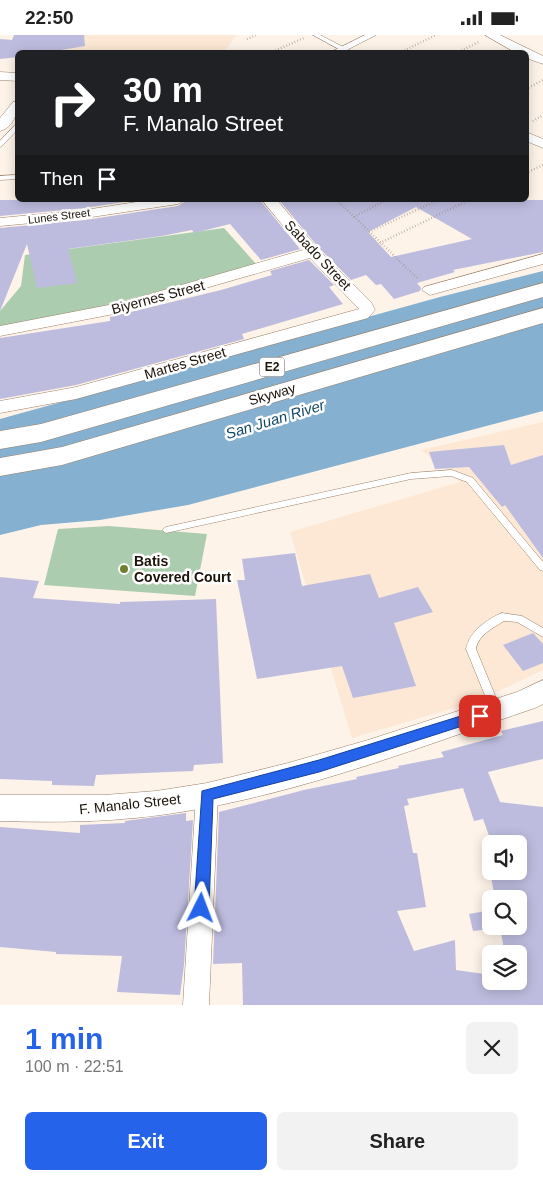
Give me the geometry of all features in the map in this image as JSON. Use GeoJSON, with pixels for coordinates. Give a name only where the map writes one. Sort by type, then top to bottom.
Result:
{"type":"FeatureCollection","features":[{"type":"Feature","properties":{"kind":"highway","name":"Skyway"},"geometry":{"type":"LineString","coordinates":[[0,440],[41,433],[543,290]]}},
{"type":"Feature","properties":{"kind":"highway","name":"Skyway"},"geometry":{"type":"LineString","coordinates":[[0,467],[62,456],[543,315]]}},
{"type":"Feature","properties":{"kind":"street"},"geometry":{"type":"LineString","coordinates":[[339,50],[372,35]]}},
{"type":"Feature","properties":{"kind":"street"},"geometry":{"type":"LineString","coordinates":[[491,35],[519,50]]}},
{"type":"Feature","properties":{"kind":"street"},"geometry":{"type":"LineString","coordinates":[[529,53],[543,48]]}},
{"type":"Feature","properties":{"kind":"street"},"geometry":{"type":"LineString","coordinates":[[529,55],[543,61]]}},
{"type":"Feature","properties":{"kind":"street"},"geometry":{"type":"LineString","coordinates":[[0,76],[15,77]]}},
{"type":"Feature","properties":{"kind":"street"},"geometry":{"type":"LineString","coordinates":[[0,127],[15,109]]}},
{"type":"Feature","properties":{"kind":"street"},"geometry":{"type":"LineString","coordinates":[[529,137],[543,144]]}},
{"type":"Feature","properties":{"kind":"street","name":"Lunes Street"},"geometry":{"type":"LineString","coordinates":[[0,222],[85,214],[165,202]]}},
{"type":"Feature","properties":{"kind":"street","name":"Sabado Street"},"geometry":{"type":"LineString","coordinates":[[271,202],[313,252],[365,305],[367,310]]}},
{"type":"Feature","properties":{"kind":"street","name":"Biyernes Street"},"geometry":{"type":"LineString","coordinates":[[0,331],[36,326],[115,309],[313,252]]}},
{"type":"Feature","properties":{"kind":"street"},"geometry":{"type":"LineString","coordinates":[[426,286],[543,259]]}},
{"type":"Feature","properties":{"kind":"street","name":"Martes Street"},"geometry":{"type":"LineString","coordinates":[[0,407],[76,393],[362,314],[367,310]]}},
{"type":"Feature","properties":{"kind":"street","name":"F. Manalo Street"},"geometry":{"type":"LineString","coordinates":[[0,808],[66,810],[129,805],[207,795],[319,766],[526,700],[543,691]]}},
{"type":"Feature","properties":{"kind":"street"},"geometry":{"type":"LineString","coordinates":[[196,1005],[207,795]]}},
{"type":"Feature","properties":{"kind":"lane"},"geometry":{"type":"LineString","coordinates":[[316,35],[347,50]]}},
{"type":"Feature","properties":{"kind":"lane"},"geometry":{"type":"LineString","coordinates":[[0,145],[15,128]]}},
{"type":"Feature","properties":{"kind":"lane"},"geometry":{"type":"LineString","coordinates":[[0,178],[15,177]]}},
{"type":"Feature","properties":{"kind":"lane"},"geometry":{"type":"LineString","coordinates":[[166,530],[411,477],[452,473],[470,480],[543,568]]}},
{"type":"Feature","properties":{"kind":"lane"},"geometry":{"type":"LineString","coordinates":[[496,710],[471,649],[471,643],[475,637],[502,617],[519,619],[543,633]]}},
{"type":"Feature","properties":{"kind":"path"},"geometry":{"type":"LineString","coordinates":[[247,39],[256,35]]}},
{"type":"Feature","properties":{"kind":"path"},"geometry":{"type":"LineString","coordinates":[[277,50],[310,35]]}},
{"type":"Feature","properties":{"kind":"path"},"geometry":{"type":"LineString","coordinates":[[405,50],[436,35]]}},
{"type":"Feature","properties":{"kind":"path"},"geometry":{"type":"LineString","coordinates":[[462,50],[491,35]]}},
{"type":"Feature","properties":{"kind":"path"},"geometry":{"type":"LineString","coordinates":[[529,87],[543,80]]}},
{"type":"Feature","properties":{"kind":"path"},"geometry":{"type":"LineString","coordinates":[[529,172],[543,165]]}},
{"type":"Feature","properties":{"kind":"path"},"geometry":{"type":"LineString","coordinates":[[339,202],[426,286]]}},
{"type":"Feature","properties":{"kind":"path"},"geometry":{"type":"LineString","coordinates":[[354,217],[382,202]]}},
{"type":"Feature","properties":{"kind":"path"},"geometry":{"type":"LineString","coordinates":[[369,232],[434,202]]}},
{"type":"Feature","properties":{"kind":"path"},"geometry":{"type":"LineString","coordinates":[[380,243],[465,202]]}},
{"type":"Feature","properties":{"kind":"shaded area"},"geometry":{"type":"Polygon","coordinates":[[[74,35],[236,35],[226,50],[62,50],[74,35]]]}},
{"type":"Feature","properties":{"kind":"shaded area"},"geometry":{"type":"Polygon","coordinates":[[[543,422],[543,670],[478,701],[352,738],[290,532],[460,482],[421,450],[543,422]]]}},
{"type":"Feature","properties":{"kind":"green space"},"geometry":{"type":"Polygon","coordinates":[[[224,228],[257,265],[40,323],[0,326],[0,311],[21,286],[25,255],[224,228]]]}},
{"type":"Feature","properties":{"kind":"green space","name":"Batis Covered Court"},"geometry":{"type":"Polygon","coordinates":[[[109,526],[207,534],[195,596],[44,585],[58,529],[109,526]]]}},
{"type":"Feature","properties":{"kind":"water","name":"San Juan River"},"geometry":{"type":"Polygon","coordinates":[[[543,271],[543,411],[188,505],[100,520],[41,525],[0,535],[0,419],[440,297],[543,271]]]}},
{"type":"Feature","properties":{"kind":"building"},"geometry":{"type":"Polygon","coordinates":[[[14,35],[84,35],[85,46],[61,50],[15,50],[15,57],[0,59],[0,39],[12,40],[14,35]]]}},
{"type":"Feature","properties":{"kind":"building"},"geometry":{"type":"Polygon","coordinates":[[[0,200],[15,200],[15,202],[124,202],[85,208],[0,216],[0,200]]]}},
{"type":"Feature","properties":{"kind":"building"},"geometry":{"type":"Polygon","coordinates":[[[529,200],[543,200],[543,252],[453,270],[455,272],[417,283],[421,288],[420,291],[394,299],[381,284],[376,285],[366,275],[351,280],[319,248],[281,202],[529,202],[529,200]],[[416,207],[368,232],[391,257],[472,239],[416,207]]]}},
{"type":"Feature","properties":{"kind":"building"},"geometry":{"type":"Polygon","coordinates":[[[184,202],[262,202],[300,249],[261,260],[230,224],[194,233],[192,230],[68,249],[77,283],[37,288],[27,244],[0,311],[0,228],[85,220],[178,206],[184,202]]]}},
{"type":"Feature","properties":{"kind":"building"},"geometry":{"type":"Polygon","coordinates":[[[309,260],[334,285],[329,287],[343,304],[242,334],[244,339],[76,385],[0,399],[0,338],[110,321],[110,317],[221,290],[272,275],[270,271],[309,260]]]}},
{"type":"Feature","properties":{"kind":"building"},"geometry":{"type":"Polygon","coordinates":[[[504,445],[511,465],[543,455],[543,558],[505,505],[502,507],[469,467],[435,469],[429,452],[504,445]]]}},
{"type":"Feature","properties":{"kind":"building"},"geometry":{"type":"Polygon","coordinates":[[[295,553],[302,586],[370,574],[379,598],[418,587],[433,612],[394,623],[416,686],[353,698],[342,666],[257,679],[237,580],[245,580],[242,559],[295,553]]]}},
{"type":"Feature","properties":{"kind":"building"},"geometry":{"type":"Polygon","coordinates":[[[0,577],[39,581],[33,598],[120,604],[120,602],[216,599],[223,763],[194,765],[193,771],[96,775],[94,786],[52,785],[52,781],[0,779],[0,577]]]}},
{"type":"Feature","properties":{"kind":"building"},"geometry":{"type":"Polygon","coordinates":[[[533,633],[543,644],[543,663],[523,671],[503,645],[533,633]]]}},
{"type":"Feature","properties":{"kind":"building"},"geometry":{"type":"Polygon","coordinates":[[[543,721],[543,759],[488,772],[500,802],[543,807],[543,1005],[243,1005],[242,963],[213,964],[219,812],[304,790],[357,779],[356,777],[399,768],[398,766],[444,757],[441,752],[503,735],[501,731],[543,721]],[[463,788],[407,799],[409,805],[404,806],[413,853],[417,853],[426,907],[397,911],[414,951],[455,940],[456,970],[482,974],[482,990],[527,990],[527,945],[503,945],[501,935],[527,935],[527,890],[493,890],[492,880],[527,880],[527,835],[489,835],[483,819],[474,821],[463,788]]]}},
{"type":"Feature","properties":{"kind":"building"},"geometry":{"type":"Polygon","coordinates":[[[186,813],[186,821],[193,820],[184,965],[180,995],[117,992],[122,956],[56,954],[56,952],[0,947],[0,827],[80,833],[80,825],[125,823],[125,821],[186,813]]]}},
{"type":"Feature","properties":{"kind":"building"},"geometry":{"type":"Polygon","coordinates":[[[482,912],[482,930],[473,931],[469,914],[482,912]]]}},
{"type":"Feature","properties":{"kind":"place","name":"Batis Covered Court"},"geometry":{"type":"Point","coordinates":[124,569]}},
{"type":"Feature","properties":{"kind":"route"},"geometry":{"type":"LineString","coordinates":[[201,908],[207,795],[319,766],[480,716]]}}]}
